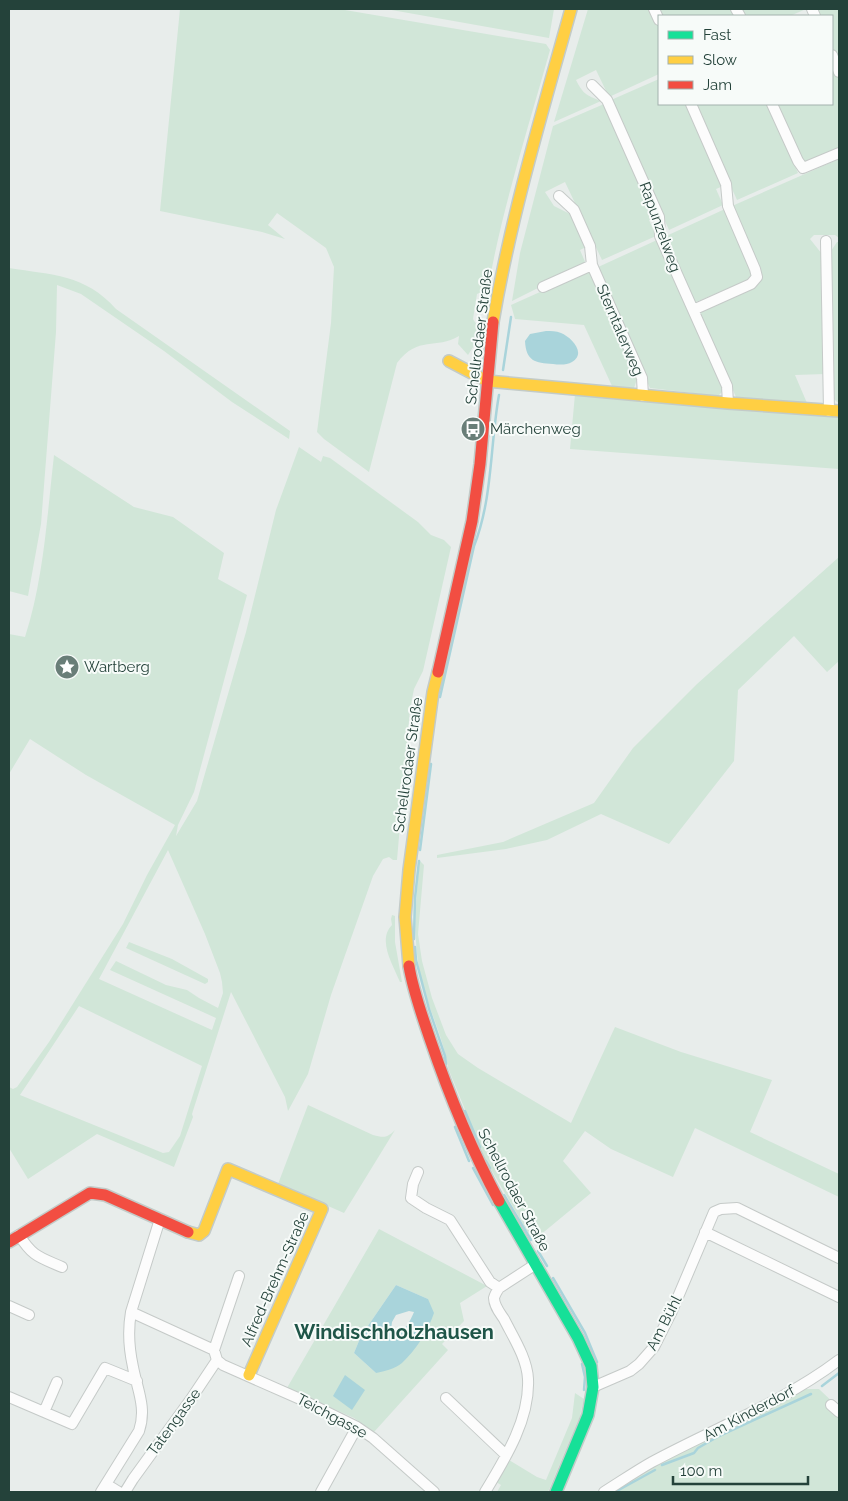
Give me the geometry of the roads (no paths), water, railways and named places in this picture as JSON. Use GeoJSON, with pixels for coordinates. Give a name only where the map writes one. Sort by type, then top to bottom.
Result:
{"type":"FeatureCollection","features":[{"type":"Feature","properties":{"kind":"street","name":"Schellrodaer Straße"},"geometry":{"type":"LineString","coordinates":[[556,1492],[588,1415],[593,1388],[591,1366],[586,1352],[503,1209],[477,1160],[444,1080],[416,997],[409,968],[405,918],[427,724],[472,521],[480,464],[492,326],[500,273],[572,9]]}},
{"type":"Feature","properties":{"kind":"street"},"geometry":{"type":"LineString","coordinates":[[833,57],[839,72]]}},
{"type":"Feature","properties":{"kind":"street","name":"Rapunzelweg"},"geometry":{"type":"LineString","coordinates":[[592,85],[606,100],[611,109],[659,218],[660,236],[727,386],[728,403]]}},
{"type":"Feature","properties":{"kind":"street"},"geometry":{"type":"LineString","coordinates":[[691,105],[726,184],[728,206],[757,277],[751,284],[693,310]]}},
{"type":"Feature","properties":{"kind":"street"},"geometry":{"type":"LineString","coordinates":[[772,105],[803,168],[810,167],[839,153]]}},
{"type":"Feature","properties":{"kind":"street","name":"Sterntalerweg"},"geometry":{"type":"LineString","coordinates":[[559,196],[574,210],[590,246],[592,265],[642,378],[643,396]]}},
{"type":"Feature","properties":{"kind":"street"},"geometry":{"type":"LineString","coordinates":[[449,361],[487,382],[834,411],[826,241]]}},
{"type":"Feature","properties":{"kind":"street","name":"Sterntalerweg"},"geometry":{"type":"LineString","coordinates":[[543,287],[592,265]]}},
{"type":"Feature","properties":{"kind":"street","name":"Alfred-Brehm-Straße"},"geometry":{"type":"LineString","coordinates":[[9,1242],[90,1194],[105,1195],[193,1234],[200,1235],[204,1231],[228,1169],[322,1210],[249,1375]]}},
{"type":"Feature","properties":{"kind":"street"},"geometry":{"type":"LineString","coordinates":[[418,1172],[412,1184],[411,1198],[450,1220],[490,1282],[498,1288]]}},
{"type":"Feature","properties":{"kind":"street","name":"Am Bühl"},"geometry":{"type":"LineString","coordinates":[[593,1388],[630,1370],[650,1353],[672,1311],[714,1212],[721,1209],[737,1208],[839,1258]]}},
{"type":"Feature","properties":{"kind":"street"},"geometry":{"type":"LineString","coordinates":[[119,1492],[103,1488],[142,1422],[142,1406],[131,1357],[129,1324],[160,1219]]}},
{"type":"Feature","properties":{"kind":"street"},"geometry":{"type":"LineString","coordinates":[[705,1232],[839,1297]]}},
{"type":"Feature","properties":{"kind":"street"},"geometry":{"type":"LineString","coordinates":[[20,1235],[28,1249],[34,1254],[62,1267]]}},
{"type":"Feature","properties":{"kind":"street"},"geometry":{"type":"LineString","coordinates":[[485,1492],[517,1432],[524,1412],[528,1379],[527,1370],[518,1346],[496,1304],[496,1293],[498,1288],[536,1264]]}},
{"type":"Feature","properties":{"kind":"street","name":"Tatengasse"},"geometry":{"type":"LineString","coordinates":[[125,1492],[133,1478],[191,1399],[216,1355],[239,1276]]}},
{"type":"Feature","properties":{"kind":"street"},"geometry":{"type":"LineString","coordinates":[[9,1306],[29,1315]]}},
{"type":"Feature","properties":{"kind":"street"},"geometry":{"type":"LineString","coordinates":[[131,1312],[216,1355]]}},
{"type":"Feature","properties":{"kind":"street","name":"Teichgasse"},"geometry":{"type":"LineString","coordinates":[[216,1355],[223,1365],[249,1375],[357,1427],[373,1438],[434,1492]]}},
{"type":"Feature","properties":{"kind":"street","name":"Am Kinderdorf"},"geometry":{"type":"LineString","coordinates":[[604,1492],[652,1462],[774,1402],[839,1360]]}},
{"type":"Feature","properties":{"kind":"street"},"geometry":{"type":"LineString","coordinates":[[9,1396],[72,1424],[105,1368],[137,1381]]}},
{"type":"Feature","properties":{"kind":"street"},"geometry":{"type":"LineString","coordinates":[[44,1412],[57,1382]]}},
{"type":"Feature","properties":{"kind":"street"},"geometry":{"type":"LineString","coordinates":[[446,1398],[506,1455]]}},
{"type":"Feature","properties":{"kind":"street"},"geometry":{"type":"LineString","coordinates":[[321,1492],[357,1427]]}},
{"type":"Feature","properties":{"kind":"water"},"geometry":{"type":"Polygon","coordinates":[[[546,331],[559,332],[573,342],[578,350],[578,354],[572,362],[561,365],[541,363],[536,362],[530,357],[527,353],[525,341],[530,334],[546,331]]]}},
{"type":"Feature","properties":{"kind":"water"},"geometry":{"type":"Polygon","coordinates":[[[396,1285],[428,1299],[434,1313],[417,1346],[402,1363],[390,1370],[376,1373],[354,1353],[361,1336],[396,1285]],[[409,1311],[396,1315],[392,1322],[391,1330],[395,1335],[404,1329],[414,1312],[409,1311]]]}},
{"type":"Feature","properties":{"kind":"water"},"geometry":{"type":"Polygon","coordinates":[[[345,1375],[365,1390],[352,1410],[333,1396],[345,1375]]]}},
{"type":"Feature","properties":{"kind":"waterway"},"geometry":{"type":"LineString","coordinates":[[503,370],[511,317]]}},
{"type":"Feature","properties":{"kind":"waterway"},"geometry":{"type":"LineString","coordinates":[[440,697],[474,546],[485,509],[499,395]]}},
{"type":"Feature","properties":{"kind":"waterway"},"geometry":{"type":"LineString","coordinates":[[420,850],[431,764]]}},
{"type":"Feature","properties":{"kind":"waterway"},"geometry":{"type":"LineString","coordinates":[[414,939],[415,898],[419,861]]}},
{"type":"Feature","properties":{"kind":"waterway"},"geometry":{"type":"LineString","coordinates":[[415,947],[416,960],[446,1064]]}},
{"type":"Feature","properties":{"kind":"waterway"},"geometry":{"type":"LineString","coordinates":[[465,1111],[480,1147]]}},
{"type":"Feature","properties":{"kind":"waterway"},"geometry":{"type":"LineString","coordinates":[[455,1127],[469,1161]]}},
{"type":"Feature","properties":{"kind":"waterway"},"geometry":{"type":"LineString","coordinates":[[486,1161],[490,1168]]}},
{"type":"Feature","properties":{"kind":"waterway"},"geometry":{"type":"LineString","coordinates":[[473,1168],[493,1205]]}},
{"type":"Feature","properties":{"kind":"waterway"},"geometry":{"type":"LineString","coordinates":[[504,1195],[531,1240]]}},
{"type":"Feature","properties":{"kind":"waterway"},"geometry":{"type":"LineString","coordinates":[[538,1251],[547,1266]]}},
{"type":"Feature","properties":{"kind":"waterway"},"geometry":{"type":"LineString","coordinates":[[553,1278],[585,1333],[597,1362]]}},
{"type":"Feature","properties":{"kind":"waterway"},"geometry":{"type":"LineString","coordinates":[[582,1364],[585,1377],[584,1390]]}},
{"type":"Feature","properties":{"kind":"waterway"},"geometry":{"type":"LineString","coordinates":[[822,1386],[839,1373]]}},
{"type":"Feature","properties":{"kind":"waterway"},"geometry":{"type":"LineString","coordinates":[[662,1465],[694,1453],[698,1448],[719,1436],[811,1394]]}},
{"type":"Feature","properties":{"kind":"waterway"},"geometry":{"type":"LineString","coordinates":[[615,1492],[655,1470]]}},
{"type":"Feature","properties":{"kind":"place","name":"Märchenweg"},"geometry":{"type":"Point","coordinates":[473,429]}},
{"type":"Feature","properties":{"kind":"place","name":"Wartberg"},"geometry":{"type":"Point","coordinates":[67,667]}},
{"type":"Feature","properties":{"kind":"district","name":"Windischholzhausen"},"geometry":{"type":"Point","coordinates":[394,1332]}}]}
